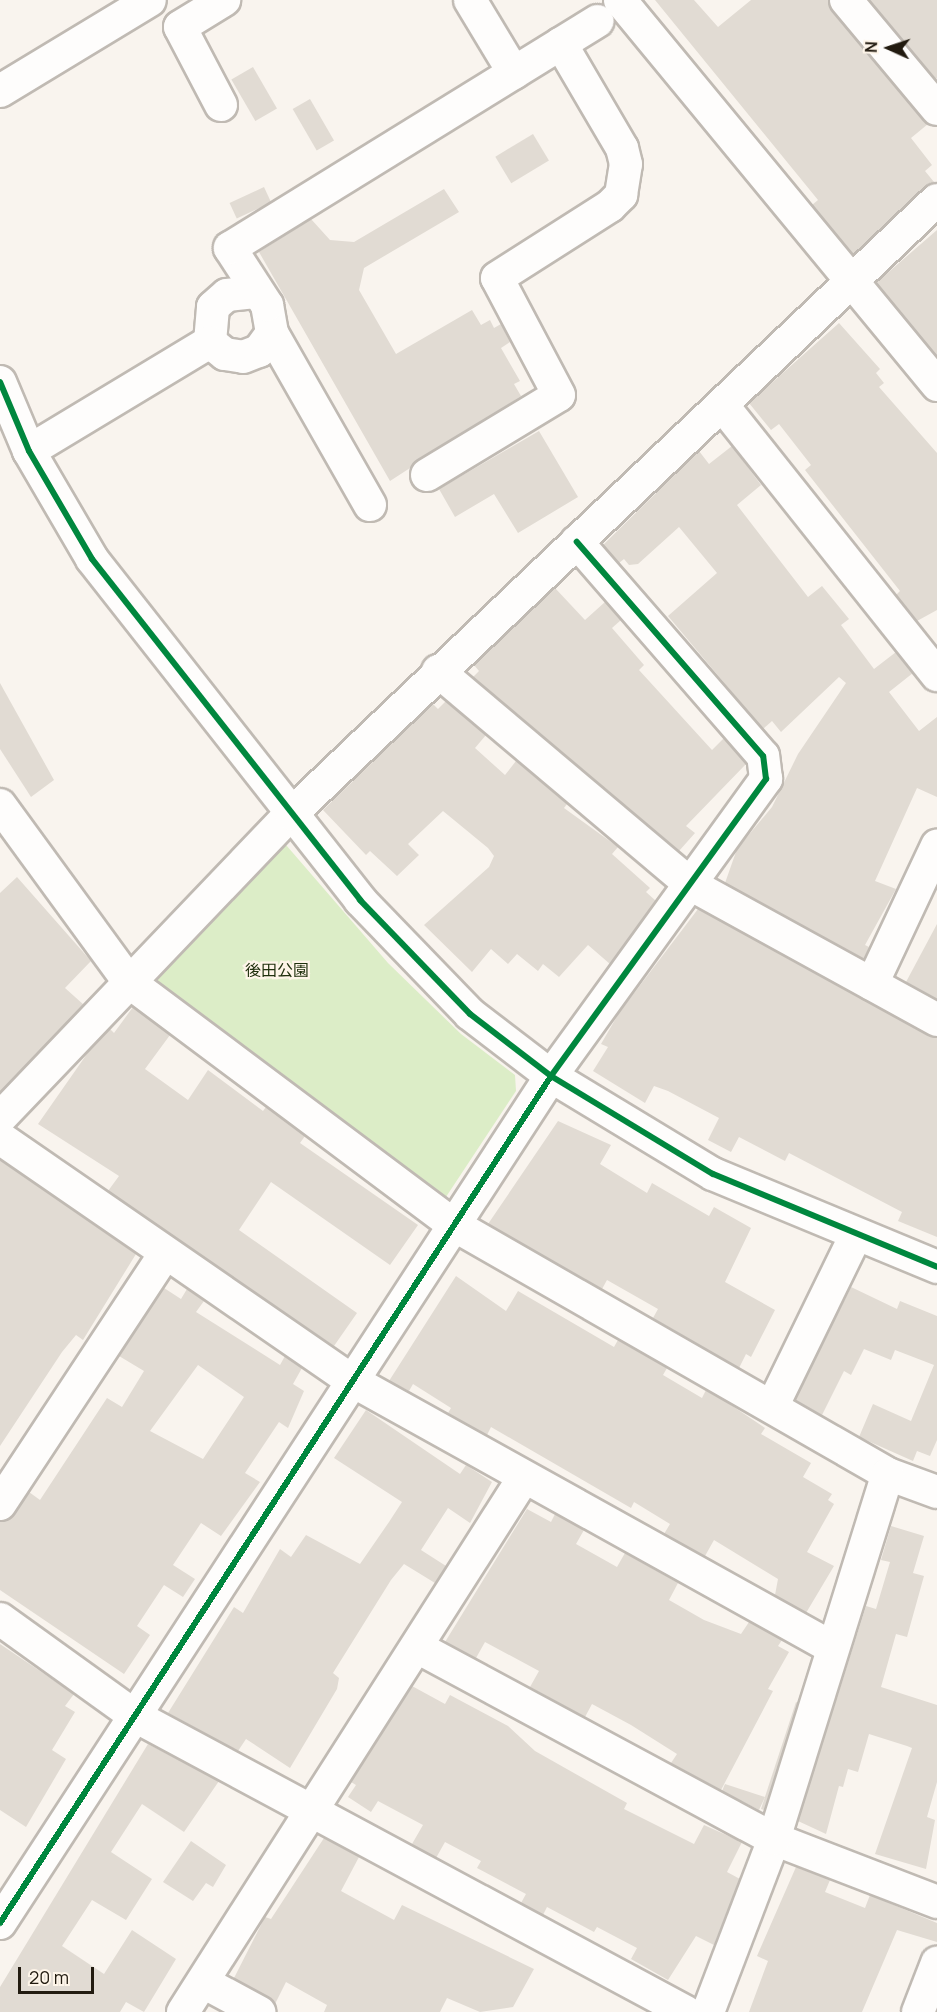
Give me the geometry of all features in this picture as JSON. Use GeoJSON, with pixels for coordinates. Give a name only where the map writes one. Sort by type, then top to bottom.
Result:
{"type":"FeatureCollection","features":[{"type":"Feature","properties":{"kind":"street"},"geometry":{"type":"LineString","coordinates":[[0,91],[150,0]]}},
{"type":"Feature","properties":{"kind":"street"},"geometry":{"type":"LineString","coordinates":[[221,105],[180,27],[224,0]]}},
{"type":"Feature","properties":{"kind":"street"},"geometry":{"type":"LineString","coordinates":[[470,0],[514,73]]}},
{"type":"Feature","properties":{"kind":"street"},"geometry":{"type":"LineString","coordinates":[[846,0],[937,109]]}},
{"type":"Feature","properties":{"kind":"street"},"geometry":{"type":"LineString","coordinates":[[370,505],[272,333],[267,305],[255,292],[230,248],[561,44],[609,10],[851,279],[937,385]]}},
{"type":"Feature","properties":{"kind":"street"},"geometry":{"type":"LineString","coordinates":[[427,476],[559,395],[497,278],[610,206],[621,195],[626,164],[622,148],[561,44]]}},
{"type":"Feature","properties":{"kind":"street"},"geometry":{"type":"LineString","coordinates":[[0,1118],[291,814],[438,671],[723,406],[851,279],[937,200]]}},
{"type":"Feature","properties":{"kind":"street"},"geometry":{"type":"LineString","coordinates":[[210,342],[213,307],[227,295],[255,292]]}},
{"type":"Feature","properties":{"kind":"street"},"geometry":{"type":"LineString","coordinates":[[210,342],[225,354],[243,357],[260,351],[272,333]]}},
{"type":"Feature","properties":{"kind":"street"},"geometry":{"type":"LineString","coordinates":[[29,452],[210,342]]}},
{"type":"Feature","properties":{"kind":"street"},"geometry":{"type":"LineString","coordinates":[[0,382],[29,452],[92,559],[291,814],[411,957],[470,1014],[551,1076],[713,1174],[855,1237],[937,1267]]}},
{"type":"Feature","properties":{"kind":"street"},"geometry":{"type":"LineString","coordinates":[[723,406],[937,675]]}},
{"type":"Feature","properties":{"kind":"street"},"geometry":{"type":"LineString","coordinates":[[0,1923],[351,1380],[551,1076],[766,779],[763,756],[577,542]]}},
{"type":"Feature","properties":{"kind":"street"},"geometry":{"type":"LineString","coordinates":[[438,671],[690,884],[937,1020]]}},
{"type":"Feature","properties":{"kind":"street"},"geometry":{"type":"LineString","coordinates":[[0,805],[8,843],[129,982],[454,1225],[773,1405],[888,1474],[937,1492]]}},
{"type":"Feature","properties":{"kind":"street"},"geometry":{"type":"LineString","coordinates":[[872,984],[937,846]]}},
{"type":"Feature","properties":{"kind":"street"},"geometry":{"type":"LineString","coordinates":[[0,1138],[165,1254],[351,1380],[523,1479],[833,1648]]}},
{"type":"Feature","properties":{"kind":"street"},"geometry":{"type":"LineString","coordinates":[[773,1405],[855,1237]]}},
{"type":"Feature","properties":{"kind":"street"},"geometry":{"type":"LineString","coordinates":[[0,1504],[165,1254]]}},
{"type":"Feature","properties":{"kind":"street"},"geometry":{"type":"LineString","coordinates":[[708,2012],[774,1839],[888,1474]]}},
{"type":"Feature","properties":{"kind":"street"},"geometry":{"type":"LineString","coordinates":[[183,2012],[523,1479]]}},
{"type":"Feature","properties":{"kind":"street"},"geometry":{"type":"LineString","coordinates":[[0,1619],[135,1716],[310,1814],[686,2012]]}},
{"type":"Feature","properties":{"kind":"street"},"geometry":{"type":"LineString","coordinates":[[417,1647],[774,1839],[937,1902]]}},
{"type":"Feature","properties":{"kind":"street"},"geometry":{"type":"LineString","coordinates":[[918,2012],[937,1963]]}},
{"type":"Feature","properties":{"kind":"street"},"geometry":{"type":"LineString","coordinates":[[203,1982],[259,2012]]}},
{"type":"Feature","properties":{"kind":"green space","name":"後田公園"},"geometry":{"type":"Polygon","coordinates":[[[280,838],[388,963],[461,1034],[515,1075],[516,1091],[442,1203],[153,986],[151,975],[280,838]]]}},
{"type":"Feature","properties":{"kind":"building"},"geometry":{"type":"Polygon","coordinates":[[[655,0],[694,0],[718,27],[751,0],[828,0],[832,12],[928,124],[911,138],[932,165],[925,171],[934,182],[853,255],[812,205],[818,200],[655,0]]]}},
{"type":"Feature","properties":{"kind":"building"},"geometry":{"type":"Polygon","coordinates":[[[869,0],[937,0],[936,79],[869,0]]]}},
{"type":"Feature","properties":{"kind":"building"},"geometry":{"type":"Polygon","coordinates":[[[253,67],[277,109],[255,121],[231,80],[253,67]]]}},
{"type":"Feature","properties":{"kind":"building"},"geometry":{"type":"Polygon","coordinates":[[[310,99],[334,141],[317,151],[293,109],[310,99]]]}},
{"type":"Feature","properties":{"kind":"building"},"geometry":{"type":"Polygon","coordinates":[[[533,134],[549,161],[511,183],[495,157],[533,134]]]}},
{"type":"Feature","properties":{"kind":"building"},"geometry":{"type":"Polygon","coordinates":[[[264,187],[271,202],[237,218],[230,203],[264,187]]]}},
{"type":"Feature","properties":{"kind":"building"},"geometry":{"type":"Polygon","coordinates":[[[444,189],[459,212],[364,268],[359,290],[396,354],[472,310],[481,325],[490,320],[494,328],[501,324],[510,342],[501,348],[520,381],[514,384],[521,396],[390,481],[259,252],[311,219],[330,240],[354,242],[444,189]]]}},
{"type":"Feature","properties":{"kind":"building"},"geometry":{"type":"Polygon","coordinates":[[[937,230],[937,357],[876,283],[937,230]]]}},
{"type":"Feature","properties":{"kind":"building"},"geometry":{"type":"Polygon","coordinates":[[[839,323],[880,369],[876,373],[884,383],[879,387],[937,453],[937,610],[917,621],[896,595],[900,591],[805,470],[811,465],[779,424],[771,430],[749,403],[839,323]]]}},
{"type":"Feature","properties":{"kind":"building"},"geometry":{"type":"Polygon","coordinates":[[[539,431],[578,497],[518,533],[494,494],[455,517],[439,489],[539,431]]]}},
{"type":"Feature","properties":{"kind":"building"},"geometry":{"type":"Polygon","coordinates":[[[732,446],[761,485],[737,505],[808,597],[822,586],[849,619],[841,625],[874,669],[896,652],[913,673],[889,692],[919,731],[937,717],[937,797],[917,788],[875,881],[896,889],[865,945],[869,947],[864,959],[725,883],[737,849],[772,807],[798,754],[846,683],[839,677],[781,732],[772,721],[763,729],[668,616],[717,573],[679,527],[638,564],[629,565],[624,559],[619,563],[603,545],[699,451],[709,464],[732,446]]]}},
{"type":"Feature","properties":{"kind":"building"},"geometry":{"type":"Polygon","coordinates":[[[555,588],[585,620],[605,602],[621,620],[612,628],[644,665],[639,670],[712,750],[724,738],[746,764],[686,826],[695,833],[679,851],[473,677],[479,671],[474,665],[555,588]]]}},
{"type":"Feature","properties":{"kind":"building"},"geometry":{"type":"Polygon","coordinates":[[[0,683],[54,780],[31,797],[0,749],[0,683]]]}},
{"type":"Feature","properties":{"kind":"building"},"geometry":{"type":"Polygon","coordinates":[[[446,701],[486,735],[475,748],[505,775],[516,761],[567,804],[564,808],[618,847],[612,854],[650,888],[646,892],[656,901],[610,964],[588,945],[559,977],[543,964],[538,971],[517,954],[508,964],[491,949],[472,972],[424,925],[489,867],[494,856],[488,848],[443,811],[408,844],[419,855],[397,876],[370,851],[366,855],[323,810],[433,704],[438,709],[446,701]]]}},
{"type":"Feature","properties":{"kind":"building"},"geometry":{"type":"Polygon","coordinates":[[[17,877],[91,961],[65,988],[84,1005],[0,1092],[0,893],[17,877]]]}},
{"type":"Feature","properties":{"kind":"building"},"geometry":{"type":"Polygon","coordinates":[[[698,909],[937,1038],[937,1237],[898,1221],[902,1212],[789,1153],[785,1161],[739,1137],[731,1152],[708,1140],[719,1118],[668,1091],[654,1086],[645,1103],[593,1071],[608,1047],[601,1044],[619,1013],[698,909]]]}},
{"type":"Feature","properties":{"kind":"building"},"geometry":{"type":"Polygon","coordinates":[[[937,924],[937,999],[906,982],[937,924]]]}},
{"type":"Feature","properties":{"kind":"building"},"geometry":{"type":"Polygon","coordinates":[[[133,1007],[170,1035],[145,1069],[188,1100],[208,1070],[263,1111],[266,1107],[305,1136],[300,1143],[418,1225],[390,1265],[271,1182],[239,1230],[357,1313],[334,1346],[108,1191],[119,1176],[38,1124],[89,1051],[110,1029],[114,1033],[133,1007]]]}},
{"type":"Feature","properties":{"kind":"building"},"geometry":{"type":"Polygon","coordinates":[[[558,1121],[611,1145],[600,1164],[647,1193],[652,1183],[709,1216],[714,1207],[751,1228],[725,1282],[775,1310],[751,1357],[746,1354],[739,1368],[653,1318],[658,1309],[607,1280],[602,1289],[488,1224],[558,1121]]]}},
{"type":"Feature","properties":{"kind":"building"},"geometry":{"type":"Polygon","coordinates":[[[0,1160],[136,1254],[83,1340],[76,1335],[62,1352],[0,1446],[0,1160]]]}},
{"type":"Feature","properties":{"kind":"building"},"geometry":{"type":"Polygon","coordinates":[[[456,1276],[506,1311],[518,1291],[614,1347],[618,1340],[667,1368],[663,1375],[702,1398],[706,1390],[722,1399],[765,1428],[761,1434],[811,1463],[803,1477],[832,1494],[828,1500],[834,1504],[807,1552],[834,1566],[806,1613],[775,1595],[778,1579],[714,1540],[705,1556],[664,1534],[670,1524],[634,1502],[631,1508],[491,1427],[487,1435],[448,1413],[451,1408],[413,1384],[409,1391],[389,1381],[456,1276]]]}},
{"type":"Feature","properties":{"kind":"building"},"geometry":{"type":"Polygon","coordinates":[[[851,1287],[897,1309],[900,1301],[937,1316],[937,1440],[930,1456],[917,1451],[913,1461],[859,1437],[873,1404],[911,1421],[934,1365],[895,1350],[891,1360],[864,1349],[851,1375],[844,1371],[822,1415],[795,1400],[851,1287]]]}},
{"type":"Feature","properties":{"kind":"building"},"geometry":{"type":"Polygon","coordinates":[[[164,1288],[181,1299],[187,1289],[204,1301],[196,1312],[280,1365],[285,1356],[302,1368],[293,1384],[304,1391],[288,1428],[279,1422],[245,1473],[260,1482],[221,1536],[201,1523],[173,1565],[195,1579],[183,1597],[164,1585],[137,1626],[150,1635],[124,1674],[0,1590],[0,1522],[15,1514],[29,1492],[40,1500],[107,1398],[122,1407],[144,1371],[119,1356],[164,1288]],[[198,1365],[150,1431],[203,1459],[244,1397],[198,1365]]]}},
{"type":"Feature","properties":{"kind":"building"},"geometry":{"type":"Polygon","coordinates":[[[366,1410],[460,1474],[466,1465],[492,1482],[470,1523],[448,1508],[421,1550],[446,1566],[435,1583],[404,1564],[391,1580],[333,1673],[339,1678],[337,1689],[290,1768],[246,1739],[238,1751],[168,1713],[234,1607],[243,1613],[280,1549],[291,1557],[306,1535],[360,1564],[389,1522],[402,1502],[334,1458],[366,1410]]]}},
{"type":"Feature","properties":{"kind":"building"},"geometry":{"type":"Polygon","coordinates":[[[527,1509],[551,1522],[555,1514],[584,1530],[576,1544],[617,1567],[625,1553],[678,1583],[669,1600],[704,1620],[741,1634],[749,1622],[782,1640],[778,1646],[789,1652],[768,1689],[773,1691],[721,1790],[671,1763],[677,1754],[631,1725],[592,1704],[585,1717],[530,1687],[539,1671],[485,1642],[476,1658],[445,1642],[527,1509]]]}},
{"type":"Feature","properties":{"kind":"building"},"geometry":{"type":"Polygon","coordinates":[[[891,1526],[924,1536],[913,1573],[924,1576],[907,1637],[896,1634],[881,1687],[937,1705],[937,1782],[927,1817],[935,1820],[926,1869],[875,1854],[912,1748],[907,1746],[869,1734],[858,1772],[848,1769],[843,1787],[839,1786],[826,1834],[798,1821],[866,1606],[876,1609],[890,1562],[881,1560],[891,1526]]]}},
{"type":"Feature","properties":{"kind":"building"},"geometry":{"type":"Polygon","coordinates":[[[0,1644],[74,1694],[65,1706],[75,1712],[52,1750],[66,1759],[26,1827],[0,1810],[0,1644]]]}},
{"type":"Feature","properties":{"kind":"building"},"geometry":{"type":"Polygon","coordinates":[[[412,1686],[445,1704],[450,1695],[508,1726],[535,1751],[627,1803],[624,1809],[694,1844],[704,1825],[742,1842],[727,1872],[740,1879],[714,1945],[696,1936],[668,1980],[631,1959],[637,1948],[597,1927],[594,1932],[547,1907],[543,1915],[521,1903],[526,1894],[477,1868],[481,1861],[445,1842],[436,1858],[412,1844],[423,1825],[378,1801],[371,1812],[348,1797],[356,1785],[351,1782],[412,1686]]]}},
{"type":"Feature","properties":{"kind":"building"},"geometry":{"type":"Polygon","coordinates":[[[796,1702],[798,1703],[764,1810],[761,1809],[796,1702]]]}},
{"type":"Feature","properties":{"kind":"building"},"geometry":{"type":"Polygon","coordinates":[[[148,1744],[219,1781],[184,1832],[142,1804],[111,1852],[152,1879],[126,1920],[92,1900],[62,1946],[104,1974],[132,1930],[176,1959],[144,2012],[126,2002],[120,2012],[0,2012],[0,1987],[148,1744]]]}},
{"type":"Feature","properties":{"kind":"building"},"geometry":{"type":"Polygon","coordinates":[[[725,1784],[765,1797],[759,1810],[722,1791],[725,1784]]]}},
{"type":"Feature","properties":{"kind":"building"},"geometry":{"type":"Polygon","coordinates":[[[324,1838],[359,1857],[341,1891],[394,1920],[402,1905],[534,1969],[513,2007],[480,2012],[447,1998],[440,2012],[324,2012],[327,2005],[286,1982],[275,2004],[234,1978],[265,1917],[271,1919],[324,1838]]]}},
{"type":"Feature","properties":{"kind":"building"},"geometry":{"type":"Polygon","coordinates":[[[191,1841],[226,1865],[213,1887],[206,1883],[193,1901],[163,1882],[191,1841]]]}},
{"type":"Feature","properties":{"kind":"building"},"geometry":{"type":"Polygon","coordinates":[[[796,1867],[830,1880],[825,1892],[865,1908],[870,1895],[937,1923],[937,1942],[897,1930],[862,2012],[749,2012],[768,1961],[757,1956],[796,1867]]]}},
{"type":"Feature","properties":{"kind":"cycle path"},"geometry":{"type":"LineString","coordinates":[[0,382],[29,451],[92,559],[360,900],[470,1014],[551,1076],[713,1174],[937,1267]]}},
{"type":"Feature","properties":{"kind":"cycle path"},"geometry":{"type":"LineString","coordinates":[[0,1923],[551,1076],[766,779],[763,756],[577,542]]}}]}
